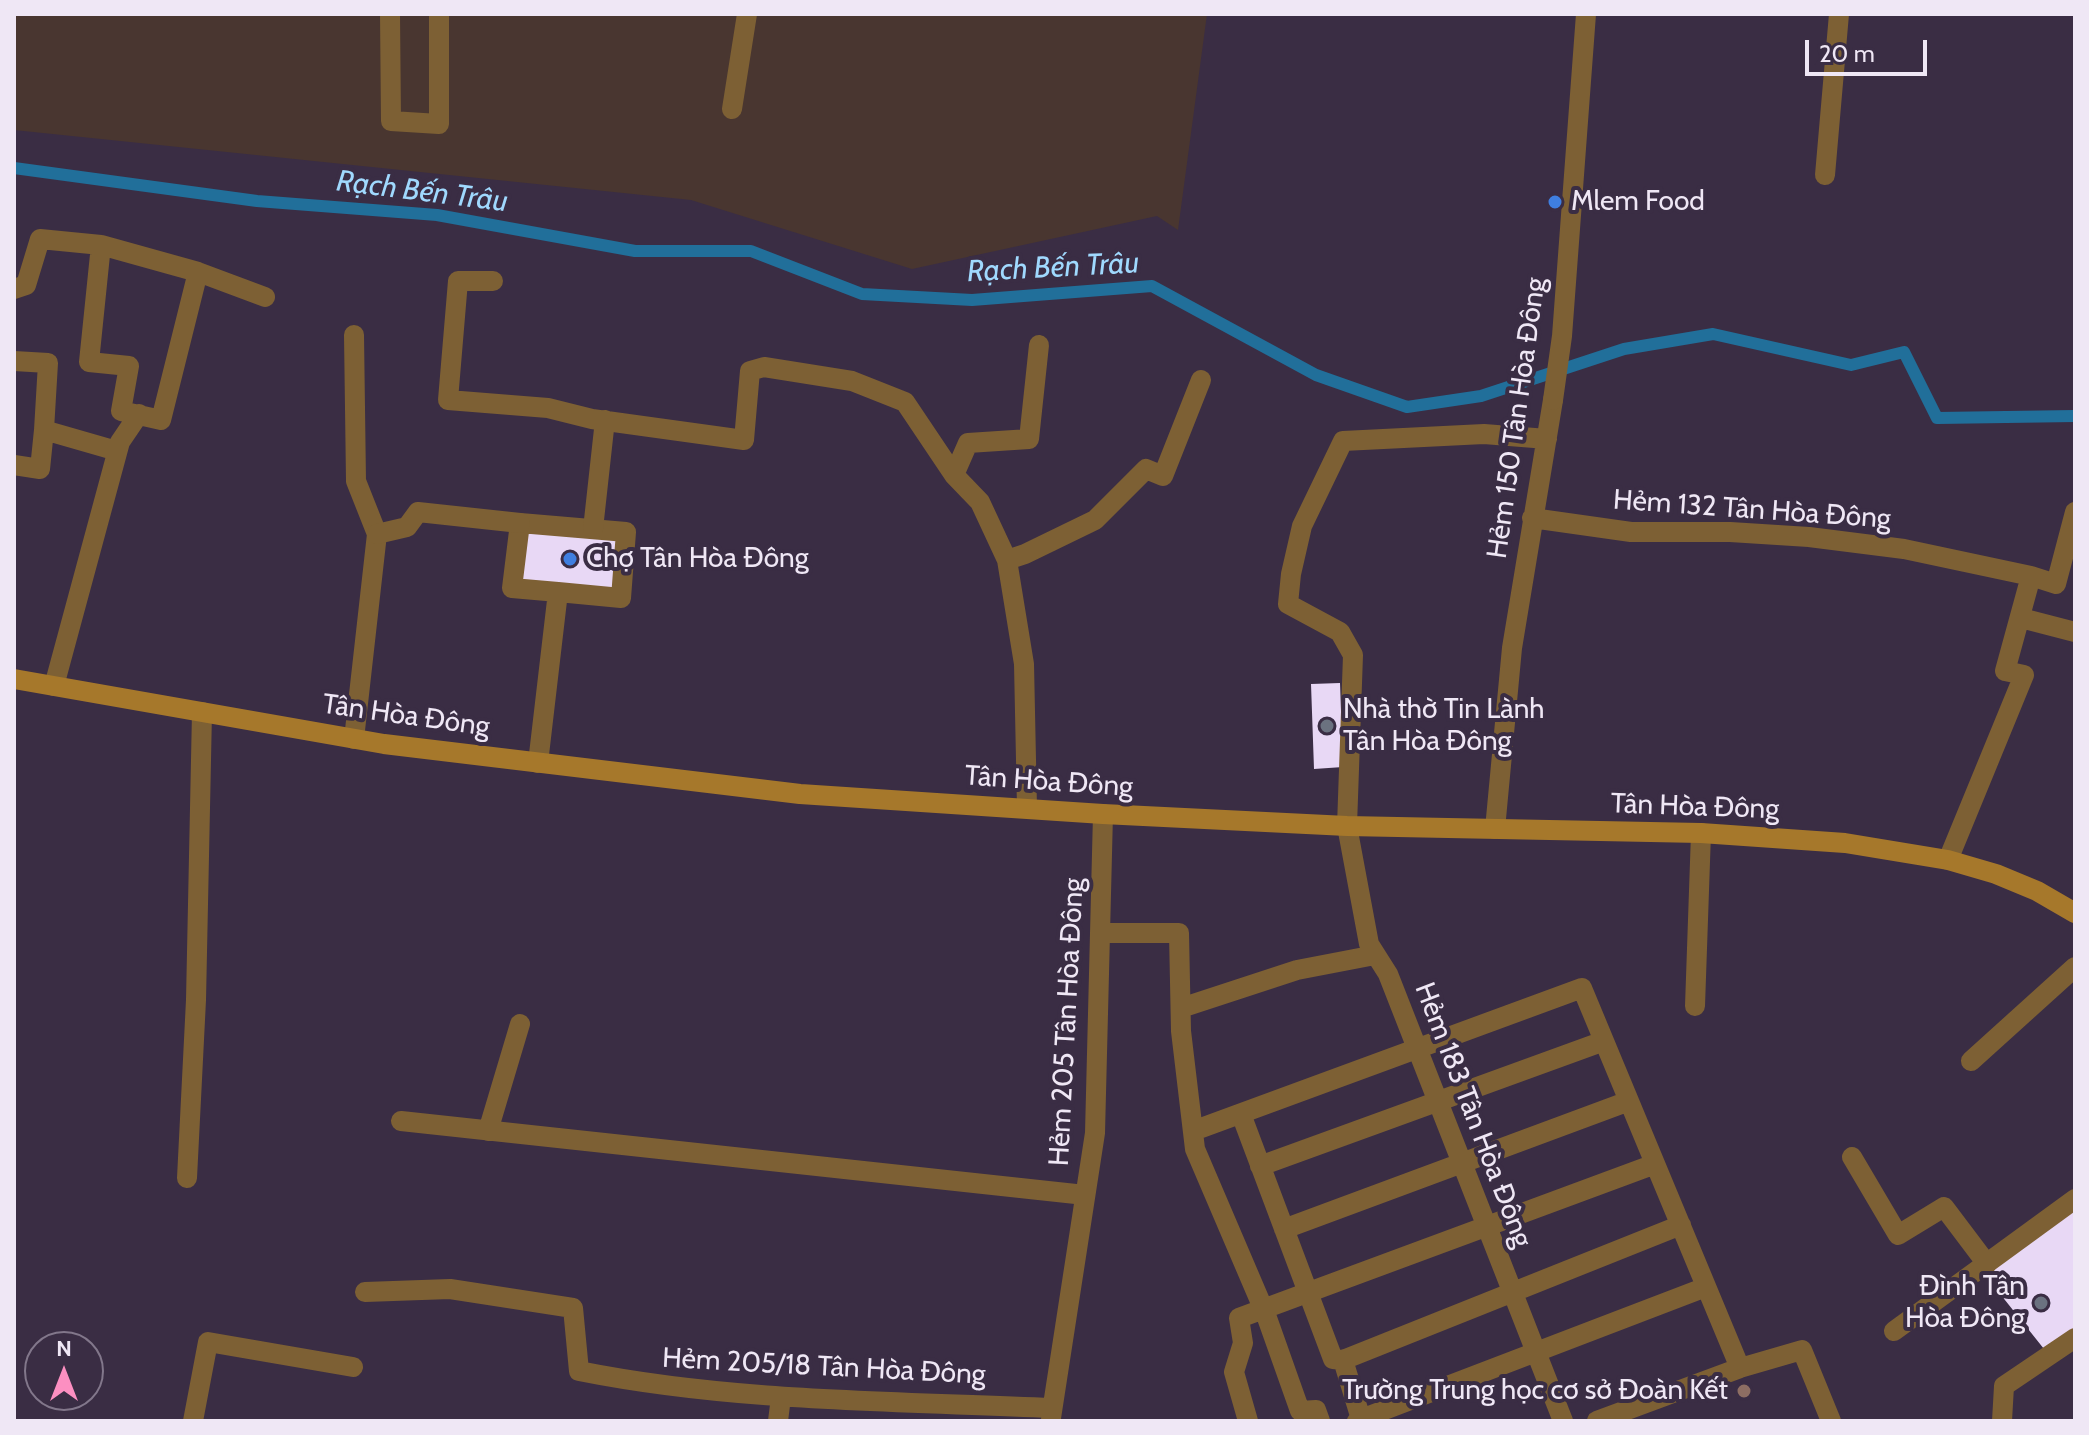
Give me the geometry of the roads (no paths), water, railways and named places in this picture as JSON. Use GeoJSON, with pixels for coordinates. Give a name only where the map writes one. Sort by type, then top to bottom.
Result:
{"type":"FeatureCollection","features":[{"type":"Feature","properties":{"kind":"street"},"geometry":{"type":"LineString","coordinates":[[390,14],[391,121],[439,124],[439,14]]}},
{"type":"Feature","properties":{"kind":"street"},"geometry":{"type":"LineString","coordinates":[[732,109],[747,14]]}},
{"type":"Feature","properties":{"kind":"street","name":"Hẻm 150 Tân Hòa Đông"},"geometry":{"type":"LineString","coordinates":[[1495,829],[1512,648],[1562,336],[1586,14]]}},
{"type":"Feature","properties":{"kind":"street"},"geometry":{"type":"LineString","coordinates":[[1825,175],[1839,14]]}},
{"type":"Feature","properties":{"kind":"street"},"geometry":{"type":"LineString","coordinates":[[14,289],[26,285],[40,239],[101,245],[198,272],[265,297]]}},
{"type":"Feature","properties":{"kind":"street"},"geometry":{"type":"LineString","coordinates":[[101,245],[89,362],[129,366],[121,411],[161,420],[198,272]]}},
{"type":"Feature","properties":{"kind":"street"},"geometry":{"type":"LineString","coordinates":[[493,281],[458,281],[448,400],[548,408],[605,420],[744,440],[750,371],[764,367],[852,381],[905,402],[954,475],[980,502],[1007,560],[1024,664],[1027,808]]}},
{"type":"Feature","properties":{"kind":"street"},"geometry":{"type":"LineString","coordinates":[[354,335],[356,481],[377,534],[354,739]]}},
{"type":"Feature","properties":{"kind":"street"},"geometry":{"type":"LineString","coordinates":[[954,475],[968,443],[1029,439],[1039,345]]}},
{"type":"Feature","properties":{"kind":"street"},"geometry":{"type":"LineString","coordinates":[[14,361],[48,363],[40,469],[14,465]]}},
{"type":"Feature","properties":{"kind":"street"},"geometry":{"type":"LineString","coordinates":[[1007,560],[1095,520],[1146,469],[1163,476],[1201,380]]}},
{"type":"Feature","properties":{"kind":"street"},"geometry":{"type":"LineString","coordinates":[[54,686],[117,451],[139,414]]}},
{"type":"Feature","properties":{"kind":"street"},"geometry":{"type":"LineString","coordinates":[[593,529],[605,420]]}},
{"type":"Feature","properties":{"kind":"street"},"geometry":{"type":"LineString","coordinates":[[44,430],[117,451]]}},
{"type":"Feature","properties":{"kind":"street","name":"Hẻm 183 Tân Hòa Đông"},"geometry":{"type":"LineString","coordinates":[[1547,439],[1484,434],[1343,441],[1302,526],[1288,604],[1340,632],[1353,655],[1347,826],[1369,944],[1388,974],[1563,1421]]}},
{"type":"Feature","properties":{"kind":"street"},"geometry":{"type":"LineString","coordinates":[[377,534],[407,527],[418,512],[626,532],[621,598],[512,588],[520,523]]}},
{"type":"Feature","properties":{"kind":"street"},"geometry":{"type":"LineString","coordinates":[[1948,860],[2024,675],[2005,671],[2031,576],[2056,584],[2075,512]]}},
{"type":"Feature","properties":{"kind":"street","name":"Hẻm 132 Tân Hòa Đông"},"geometry":{"type":"LineString","coordinates":[[1532,518],[1631,532],[1730,532],[1809,537],[1904,549],[2031,576]]}},
{"type":"Feature","properties":{"kind":"street"},"geometry":{"type":"LineString","coordinates":[[538,763],[558,592]]}},
{"type":"Feature","properties":{"kind":"street"},"geometry":{"type":"LineString","coordinates":[[2021,618],[2075,632]]}},
{"type":"Feature","properties":{"kind":"street","name":"Tân Hòa Đông"},"geometry":{"type":"LineString","coordinates":[[14,679],[354,739],[800,794],[1347,826],[1701,833],[1845,843],[1948,860],[1996,874],[2037,891],[2075,913]]}},
{"type":"Feature","properties":{"kind":"street"},"geometry":{"type":"LineString","coordinates":[[187,1178],[196,1000],[202,712]]}},
{"type":"Feature","properties":{"kind":"street","name":"Hẻm 205 Tân Hòa Đông"},"geometry":{"type":"LineString","coordinates":[[1051,1414],[1095,1133],[1103,814]]}},
{"type":"Feature","properties":{"kind":"street"},"geometry":{"type":"LineString","coordinates":[[1695,1006],[1701,833]]}},
{"type":"Feature","properties":{"kind":"street"},"geometry":{"type":"LineString","coordinates":[[1100,933],[1179,933],[1181,1008],[1195,1149],[1263,1308],[1300,1411],[1316,1410],[1320,1421]]}},
{"type":"Feature","properties":{"kind":"street"},"geometry":{"type":"LineString","coordinates":[[1181,1008],[1297,970],[1375,955]]}},
{"type":"Feature","properties":{"kind":"street"},"geometry":{"type":"LineString","coordinates":[[1971,1061],[2075,967]]}},
{"type":"Feature","properties":{"kind":"street"},"geometry":{"type":"LineString","coordinates":[[1193,1131],[1582,988],[1740,1368]]}},
{"type":"Feature","properties":{"kind":"street"},"geometry":{"type":"LineString","coordinates":[[488,1131],[520,1024]]}},
{"type":"Feature","properties":{"kind":"street"},"geometry":{"type":"LineString","coordinates":[[1260,1166],[1604,1041]]}},
{"type":"Feature","properties":{"kind":"street"},"geometry":{"type":"LineString","coordinates":[[1284,1229],[1629,1101]]}},
{"type":"Feature","properties":{"kind":"street"},"geometry":{"type":"LineString","coordinates":[[1241,1114],[1333,1359],[1343,1360],[1681,1225]]}},
{"type":"Feature","properties":{"kind":"street"},"geometry":{"type":"LineString","coordinates":[[401,1121],[1085,1195]]}},
{"type":"Feature","properties":{"kind":"street"},"geometry":{"type":"LineString","coordinates":[[1852,1157],[1898,1235],[1944,1207],[1987,1264]]}},
{"type":"Feature","properties":{"kind":"street"},"geometry":{"type":"LineString","coordinates":[[1248,1421],[1234,1372],[1243,1343],[1239,1318],[1655,1164]]}},
{"type":"Feature","properties":{"kind":"street"},"geometry":{"type":"LineString","coordinates":[[1894,1331],[2075,1199]]}},
{"type":"Feature","properties":{"kind":"street"},"geometry":{"type":"LineString","coordinates":[[1343,1360],[1359,1420],[1706,1287]]}},
{"type":"Feature","properties":{"kind":"street","name":"Hẻm 205/18 Tân Hòa Đông"},"geometry":{"type":"LineString","coordinates":[[365,1292],[450,1289],[573,1308],[579,1371],[646,1384],[781,1397],[1051,1414]]}},
{"type":"Feature","properties":{"kind":"street"},"geometry":{"type":"LineString","coordinates":[[2002,1421],[2004,1386],[2075,1338]]}},
{"type":"Feature","properties":{"kind":"street"},"geometry":{"type":"LineString","coordinates":[[193,1421],[208,1342],[353,1367]]}},
{"type":"Feature","properties":{"kind":"street"},"geometry":{"type":"LineString","coordinates":[[1597,1421],[1740,1368],[1802,1350],[1831,1421]]}},
{"type":"Feature","properties":{"kind":"street"},"geometry":{"type":"LineString","coordinates":[[778,1421],[781,1397]]}},
{"type":"Feature","properties":{"kind":"waterway","name":"Rạch Bến Trâu"},"geometry":{"type":"LineString","coordinates":[[14,168],[257,201],[437,215],[635,251],[751,251],[862,294],[972,300],[1152,286],[1316,375],[1407,407],[1481,396],[1624,349],[1713,334],[1851,365],[1904,352],[1937,418],[2075,416]]}},
{"type":"Feature","properties":{"kind":"place","name":"Mlem Food"},"geometry":{"type":"Point","coordinates":[1555,202]}},
{"type":"Feature","properties":{"kind":"place","name":"Chợ Tân Hòa Đông"},"geometry":{"type":"Point","coordinates":[570,559]}},
{"type":"Feature","properties":{"kind":"place","name":"Nhà thờ Tin Lành Tân Hòa Đông"},"geometry":{"type":"Point","coordinates":[1327,726]}},
{"type":"Feature","properties":{"kind":"place","name":"Đình Tân Hòa Đông"},"geometry":{"type":"Point","coordinates":[2041,1303]}},
{"type":"Feature","properties":{"kind":"place","name":"Trường Trung học cơ sở Đoàn Kết"},"geometry":{"type":"Point","coordinates":[1744,1391]}}]}
